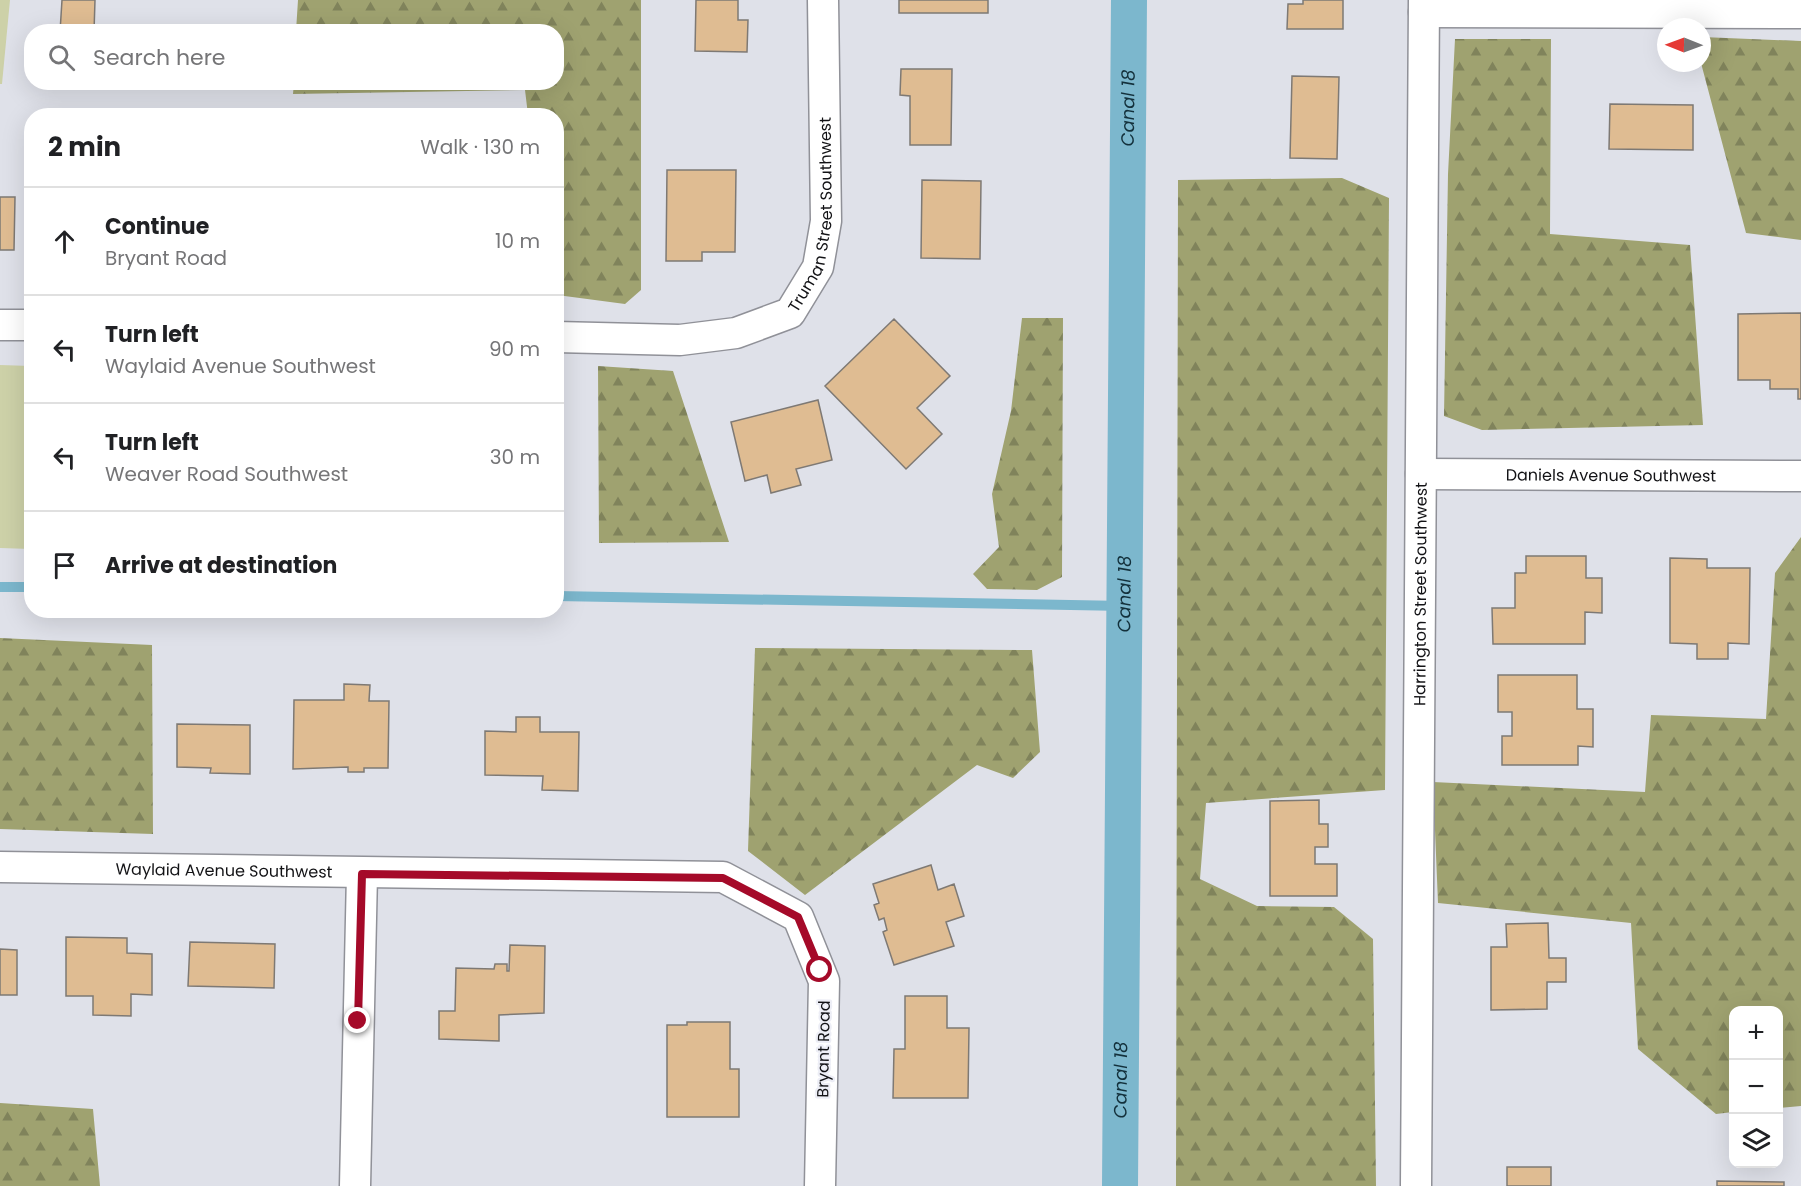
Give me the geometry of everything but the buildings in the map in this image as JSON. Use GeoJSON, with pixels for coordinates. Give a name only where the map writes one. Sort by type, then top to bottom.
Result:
{"type":"FeatureCollection","features":[{"type":"Feature","properties":{"kind":"street","name":"Truman Street Southwest"},"geometry":{"type":"LineString","coordinates":[[564,338],[680,340],[736,333],[790,313],[818,267],[826,221],[823,0]]}},
{"type":"Feature","properties":{"kind":"street"},"geometry":{"type":"LineString","coordinates":[[1424,6],[1801,13]]}},
{"type":"Feature","properties":{"kind":"street","name":"Harrington Street Southwest"},"geometry":{"type":"LineString","coordinates":[[1416,1186],[1424,6]]}},
{"type":"Feature","properties":{"kind":"street"},"geometry":{"type":"LineString","coordinates":[[0,324],[24,325]]}},
{"type":"Feature","properties":{"kind":"street","name":"Daniels Avenue Southwest"},"geometry":{"type":"LineString","coordinates":[[1421,474],[1801,476]]}},
{"type":"Feature","properties":{"kind":"street","name":"Waylaid Avenue Southwest"},"geometry":{"type":"LineString","coordinates":[[0,867],[723,878],[798,917]]}},
{"type":"Feature","properties":{"kind":"street"},"geometry":{"type":"LineString","coordinates":[[355,1186],[362,874]]}},
{"type":"Feature","properties":{"kind":"street","name":"Bryant Road"},"geometry":{"type":"LineString","coordinates":[[798,917],[824,981],[820,1186]]}},
{"type":"Feature","properties":{"kind":"green space"},"geometry":{"type":"Polygon","coordinates":[[[0,0],[10,0],[2,84],[0,84],[0,0]]]}},
{"type":"Feature","properties":{"kind":"green space"},"geometry":{"type":"Polygon","coordinates":[[[298,0],[641,0],[641,290],[625,304],[564,296],[564,108],[527,108],[525,90],[564,90],[564,24],[296,24],[298,0]]]}},
{"type":"Feature","properties":{"kind":"green space"},"geometry":{"type":"Polygon","coordinates":[[[1711,37],[1801,41],[1801,240],[1746,233],[1703,72],[1711,72],[1711,37]]]}},
{"type":"Feature","properties":{"kind":"green space"},"geometry":{"type":"Polygon","coordinates":[[[1455,39],[1551,39],[1550,234],[1690,245],[1703,425],[1482,430],[1444,416],[1448,174],[1455,39]]]}},
{"type":"Feature","properties":{"kind":"green space"},"geometry":{"type":"Polygon","coordinates":[[[293,90],[525,90],[293,94],[293,90]]]}},
{"type":"Feature","properties":{"kind":"green space"},"geometry":{"type":"Polygon","coordinates":[[[1342,178],[1389,198],[1385,790],[1206,803],[1200,879],[1257,906],[1334,907],[1373,939],[1376,1186],[1176,1186],[1178,180],[1342,178]]]}},
{"type":"Feature","properties":{"kind":"green space"},"geometry":{"type":"Polygon","coordinates":[[[1022,318],[1063,318],[1062,577],[1037,590],[987,589],[973,574],[999,547],[992,494],[1011,411],[1022,318]]]}},
{"type":"Feature","properties":{"kind":"green space"},"geometry":{"type":"Polygon","coordinates":[[[0,365],[24,366],[24,549],[0,548],[0,365]]]}},
{"type":"Feature","properties":{"kind":"green space"},"geometry":{"type":"Polygon","coordinates":[[[598,366],[673,371],[729,542],[599,543],[598,366]]]}},
{"type":"Feature","properties":{"kind":"green space"},"geometry":{"type":"Polygon","coordinates":[[[1801,537],[1801,1106],[1783,1108],[1783,1006],[1729,1006],[1729,1112],[1716,1114],[1638,1049],[1631,923],[1438,903],[1433,782],[1645,792],[1651,715],[1766,719],[1775,573],[1801,537]]]}},
{"type":"Feature","properties":{"kind":"green space"},"geometry":{"type":"Polygon","coordinates":[[[0,638],[152,645],[153,834],[0,829],[0,638]]]}},
{"type":"Feature","properties":{"kind":"green space"},"geometry":{"type":"Polygon","coordinates":[[[755,648],[1032,650],[1040,752],[1013,778],[977,765],[805,895],[748,851],[755,648]]]}},
{"type":"Feature","properties":{"kind":"green space"},"geometry":{"type":"Polygon","coordinates":[[[0,1103],[93,1109],[100,1186],[0,1186],[0,1103]]]}},
{"type":"Feature","properties":{"kind":"waterway","name":"Canal 18"},"geometry":{"type":"LineString","coordinates":[[1120,1186],[1129,0]]}},
{"type":"Feature","properties":{"kind":"waterway"},"geometry":{"type":"LineString","coordinates":[[0,587],[24,587]]}},
{"type":"Feature","properties":{"kind":"waterway"},"geometry":{"type":"LineString","coordinates":[[564,596],[1125,606]]}},
{"type":"Feature","properties":{"kind":"route"},"geometry":{"type":"LineString","coordinates":[[358,1021],[362,874],[723,878],[798,917],[820,970]]}}]}
